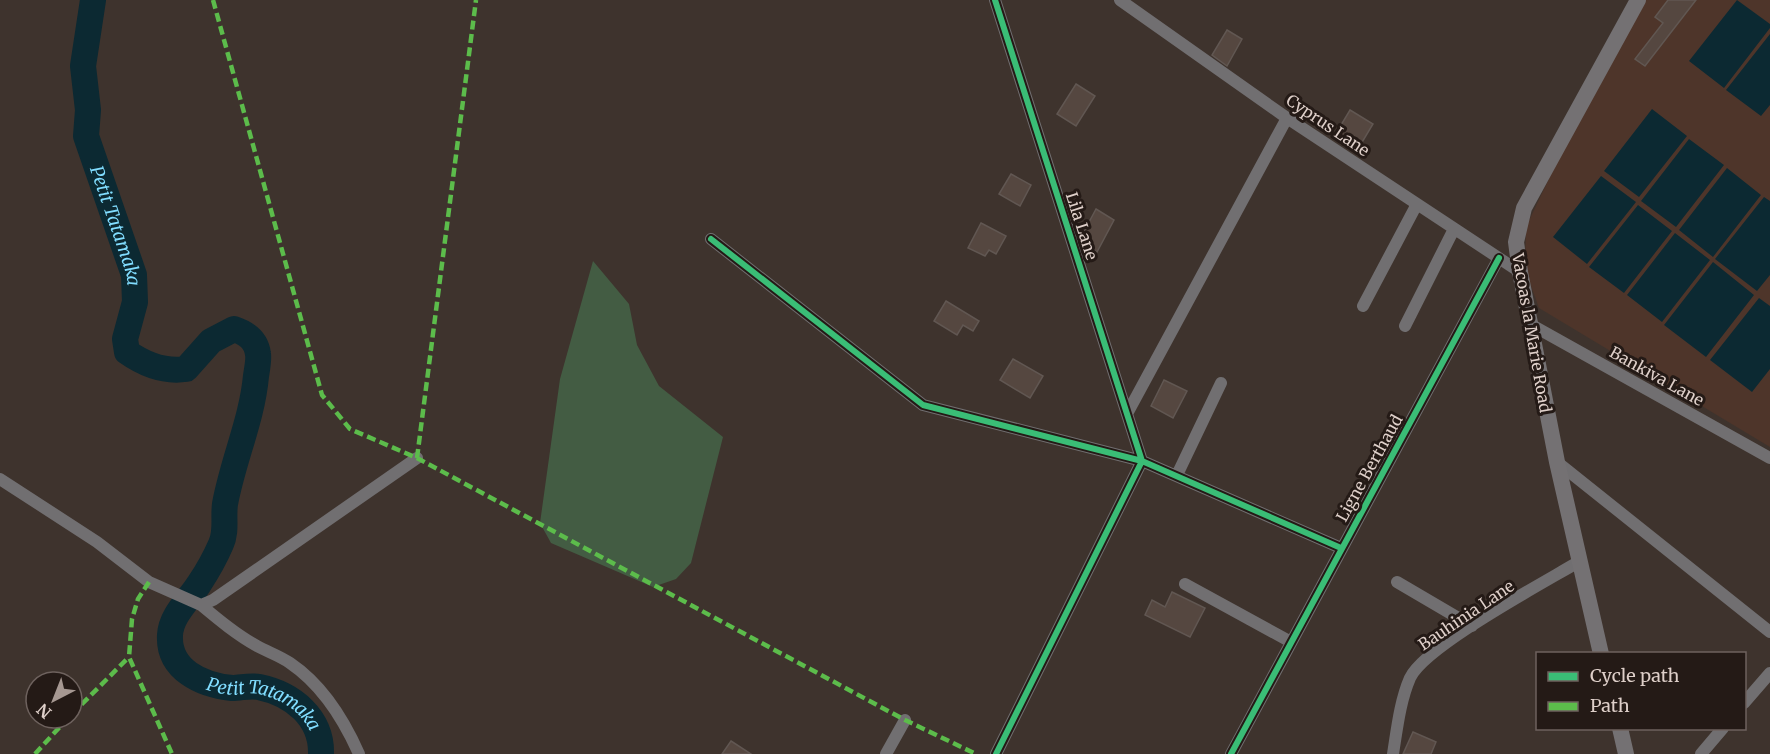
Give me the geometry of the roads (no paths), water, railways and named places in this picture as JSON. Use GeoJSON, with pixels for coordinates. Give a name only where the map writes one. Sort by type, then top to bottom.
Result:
{"type":"FeatureCollection","features":[{"type":"Feature","properties":{"kind":"main road","name":"Vacoas la Marie Road"},"geometry":{"type":"LineString","coordinates":[[1601,652],[1528,323],[1516,242],[1524,208],[1638,0]]}},
{"type":"Feature","properties":{"kind":"main road"},"geometry":{"type":"LineString","coordinates":[[1620,730],[1626,754]]}},
{"type":"Feature","properties":{"kind":"street","name":"Lila Lane"},"geometry":{"type":"LineString","coordinates":[[995,0],[1142,461]]}},
{"type":"Feature","properties":{"kind":"street","name":"Cyprus Lane"},"geometry":{"type":"LineString","coordinates":[[1120,0],[1287,118],[1520,272]]}},
{"type":"Feature","properties":{"kind":"street"},"geometry":{"type":"LineString","coordinates":[[1128,412],[1287,118]]}},
{"type":"Feature","properties":{"kind":"street"},"geometry":{"type":"LineString","coordinates":[[1363,306],[1417,204]]}},
{"type":"Feature","properties":{"kind":"street"},"geometry":{"type":"LineString","coordinates":[[1405,326],[1454,229]]}},
{"type":"Feature","properties":{"kind":"street"},"geometry":{"type":"LineString","coordinates":[[711,238],[923,405],[1142,461],[1178,474],[1341,548]]}},
{"type":"Feature","properties":{"kind":"street","name":"Ligne Berthaud"},"geometry":{"type":"LineString","coordinates":[[1232,754],[1499,258]]}},
{"type":"Feature","properties":{"kind":"street","name":"Bankiva Lane"},"geometry":{"type":"LineString","coordinates":[[1528,323],[1770,458]]}},
{"type":"Feature","properties":{"kind":"street"},"geometry":{"type":"LineString","coordinates":[[1178,474],[1221,383]]}},
{"type":"Feature","properties":{"kind":"street"},"geometry":{"type":"LineString","coordinates":[[201,605],[213,600],[417,458]]}},
{"type":"Feature","properties":{"kind":"street"},"geometry":{"type":"LineString","coordinates":[[996,754],[1142,461]]}},
{"type":"Feature","properties":{"kind":"street"},"geometry":{"type":"LineString","coordinates":[[1557,462],[1770,632]]}},
{"type":"Feature","properties":{"kind":"street"},"geometry":{"type":"LineString","coordinates":[[0,479],[97,542],[149,582],[201,605],[235,633],[290,663],[320,691],[344,723],[359,754]]}},
{"type":"Feature","properties":{"kind":"street","name":"Bauhinia Lane"},"geometry":{"type":"LineString","coordinates":[[1393,754],[1401,706],[1411,676],[1433,653],[1472,626],[1580,561]]}},
{"type":"Feature","properties":{"kind":"street"},"geometry":{"type":"LineString","coordinates":[[1397,582],[1472,626]]}},
{"type":"Feature","properties":{"kind":"street"},"geometry":{"type":"LineString","coordinates":[[1185,584],[1291,642]]}},
{"type":"Feature","properties":{"kind":"street"},"geometry":{"type":"LineString","coordinates":[[1746,701],[1770,673]]}},
{"type":"Feature","properties":{"kind":"street"},"geometry":{"type":"LineString","coordinates":[[886,754],[905,720]]}},
{"type":"Feature","properties":{"kind":"street"},"geometry":{"type":"LineString","coordinates":[[1701,754],[1721,730]]}},
{"type":"Feature","properties":{"kind":"water"},"geometry":{"type":"Polygon","coordinates":[[[1737,0],[1770,24],[1770,28],[1724,88],[1689,61],[1737,0]]]}},
{"type":"Feature","properties":{"kind":"water"},"geometry":{"type":"Polygon","coordinates":[[[1770,34],[1770,105],[1761,116],[1726,90],[1770,34]]]}},
{"type":"Feature","properties":{"kind":"water"},"geometry":{"type":"Polygon","coordinates":[[[1652,109],[1687,136],[1639,197],[1604,171],[1652,109]]]}},
{"type":"Feature","properties":{"kind":"water"},"geometry":{"type":"Polygon","coordinates":[[[1689,139],[1724,165],[1676,227],[1641,201],[1689,139]]]}},
{"type":"Feature","properties":{"kind":"water"},"geometry":{"type":"Polygon","coordinates":[[[1727,168],[1761,195],[1713,257],[1679,230],[1727,168]]]}},
{"type":"Feature","properties":{"kind":"water"},"geometry":{"type":"Polygon","coordinates":[[[1601,176],[1636,202],[1587,264],[1553,237],[1601,176]]]}},
{"type":"Feature","properties":{"kind":"water"},"geometry":{"type":"Polygon","coordinates":[[[1764,197],[1770,201],[1770,275],[1757,291],[1715,259],[1764,197]]]}},
{"type":"Feature","properties":{"kind":"water"},"geometry":{"type":"Polygon","coordinates":[[[1638,205],[1672,231],[1624,293],[1589,267],[1638,205]]]}},
{"type":"Feature","properties":{"kind":"water"},"geometry":{"type":"Polygon","coordinates":[[[1675,233],[1710,260],[1662,322],[1627,295],[1675,233]]]}},
{"type":"Feature","properties":{"kind":"water"},"geometry":{"type":"Polygon","coordinates":[[[1713,262],[1754,295],[1706,357],[1664,325],[1713,262]]]}},
{"type":"Feature","properties":{"kind":"water"},"geometry":{"type":"Polygon","coordinates":[[[1759,298],[1770,306],[1770,369],[1752,392],[1710,360],[1759,298]]]}},
{"type":"Feature","properties":{"kind":"waterway","name":"Petit Tatamaka"},"geometry":{"type":"LineString","coordinates":[[93,0],[83,66],[88,110],[86,136],[134,275],[135,302],[125,339],[127,352],[155,366],[186,369],[211,341],[234,329],[250,337],[258,354],[251,408],[225,504],[223,539],[205,575],[174,621],[170,635],[171,647],[181,666],[199,679],[232,688],[259,687],[283,695],[294,702],[311,719],[317,729],[321,754]]}}]}
